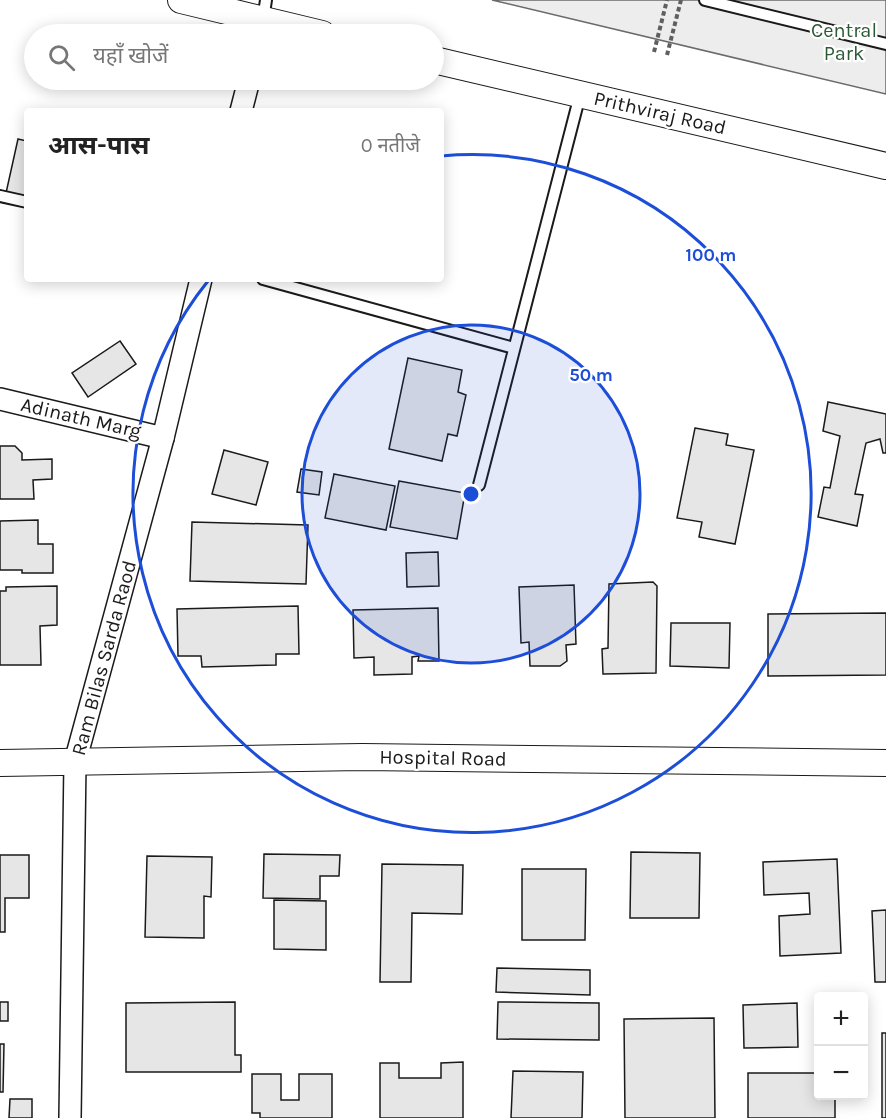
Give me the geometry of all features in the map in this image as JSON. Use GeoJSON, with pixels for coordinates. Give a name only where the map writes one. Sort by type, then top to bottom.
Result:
{"type":"FeatureCollection","features":[{"type":"Feature","properties":{"kind":"street"},"geometry":{"type":"LineString","coordinates":[[181,0],[285,24]]}},
{"type":"Feature","properties":{"kind":"street","name":"Prithviraj Road"},"geometry":{"type":"LineString","coordinates":[[444,62],[886,166]]}},
{"type":"Feature","properties":{"kind":"street"},"geometry":{"type":"LineString","coordinates":[[243,108],[247,90]]}},
{"type":"Feature","properties":{"kind":"street","name":"Ram Bilas Sarda Raod"},"geometry":{"type":"LineString","coordinates":[[70,1118],[75,762],[163,438],[200,282]]}},
{"type":"Feature","properties":{"kind":"street","name":"Adinath Marg"},"geometry":{"type":"LineString","coordinates":[[0,399],[163,438]]}},
{"type":"Feature","properties":{"kind":"street","name":"Hospital Road"},"geometry":{"type":"LineString","coordinates":[[0,763],[362,756],[886,763]]}},
{"type":"Feature","properties":{"kind":"lane"},"geometry":{"type":"LineString","coordinates":[[705,0],[886,44]]}},
{"type":"Feature","properties":{"kind":"lane"},"geometry":{"type":"LineString","coordinates":[[479,484],[580,94]]}},
{"type":"Feature","properties":{"kind":"lane"},"geometry":{"type":"LineString","coordinates":[[0,196],[24,201]]}},
{"type":"Feature","properties":{"kind":"lane"},"geometry":{"type":"LineString","coordinates":[[274,282],[514,348]]}},
{"type":"Feature","properties":{"kind":"path"},"geometry":{"type":"LineString","coordinates":[[654,52],[667,0]]}},
{"type":"Feature","properties":{"kind":"path"},"geometry":{"type":"LineString","coordinates":[[667,55],[681,0]]}},
{"type":"Feature","properties":{"kind":"shaded area","name":"Central Park"},"geometry":{"type":"Polygon","coordinates":[[[492,0],[886,0],[886,94],[492,0]]]}},
{"type":"Feature","properties":{"kind":"building"},"geometry":{"type":"Polygon","coordinates":[[[18,139],[24,140],[24,197],[6,193],[18,139]]]}},
{"type":"Feature","properties":{"kind":"building"},"geometry":{"type":"Polygon","coordinates":[[[120,341],[136,364],[88,397],[72,373],[120,341]]]}},
{"type":"Feature","properties":{"kind":"building"},"geometry":{"type":"Polygon","coordinates":[[[408,358],[462,370],[458,392],[466,395],[457,436],[448,434],[442,461],[389,449],[408,358]]]}},
{"type":"Feature","properties":{"kind":"building"},"geometry":{"type":"Polygon","coordinates":[[[828,402],[886,414],[886,453],[883,453],[880,439],[866,443],[855,494],[863,495],[857,526],[818,517],[824,487],[830,488],[840,436],[823,431],[828,402]]]}},
{"type":"Feature","properties":{"kind":"building"},"geometry":{"type":"Polygon","coordinates":[[[695,428],[728,434],[726,445],[754,450],[735,544],[699,537],[702,522],[677,518],[695,428]]]}},
{"type":"Feature","properties":{"kind":"building"},"geometry":{"type":"Polygon","coordinates":[[[0,446],[15,446],[22,453],[22,460],[52,459],[52,479],[33,480],[34,499],[0,499],[0,446]]]}},
{"type":"Feature","properties":{"kind":"building"},"geometry":{"type":"Polygon","coordinates":[[[224,450],[268,462],[256,505],[212,494],[224,450]]]}},
{"type":"Feature","properties":{"kind":"building"},"geometry":{"type":"Polygon","coordinates":[[[301,469],[322,472],[319,495],[297,492],[301,469]]]}},
{"type":"Feature","properties":{"kind":"building"},"geometry":{"type":"Polygon","coordinates":[[[334,474],[395,486],[386,530],[325,518],[334,474]]]}},
{"type":"Feature","properties":{"kind":"building"},"geometry":{"type":"Polygon","coordinates":[[[399,481],[465,493],[457,539],[390,527],[399,481]]]}},
{"type":"Feature","properties":{"kind":"building"},"geometry":{"type":"Polygon","coordinates":[[[38,520],[38,544],[53,544],[53,573],[0,570],[0,521],[38,520]]]}},
{"type":"Feature","properties":{"kind":"building"},"geometry":{"type":"Polygon","coordinates":[[[192,522],[308,525],[306,584],[190,581],[192,522]]]}},
{"type":"Feature","properties":{"kind":"building"},"geometry":{"type":"Polygon","coordinates":[[[438,552],[439,586],[407,587],[406,553],[438,552]]]}},
{"type":"Feature","properties":{"kind":"building"},"geometry":{"type":"Polygon","coordinates":[[[653,582],[657,586],[656,673],[603,674],[602,649],[608,648],[609,584],[653,582]]]}},
{"type":"Feature","properties":{"kind":"building"},"geometry":{"type":"Polygon","coordinates":[[[574,585],[576,644],[566,645],[567,661],[560,666],[530,666],[529,642],[521,643],[519,587],[574,585]]]}},
{"type":"Feature","properties":{"kind":"building"},"geometry":{"type":"Polygon","coordinates":[[[57,586],[57,625],[40,626],[41,665],[0,665],[0,591],[6,591],[6,587],[57,586]]]}},
{"type":"Feature","properties":{"kind":"building"},"geometry":{"type":"Polygon","coordinates":[[[298,606],[299,654],[276,654],[276,665],[202,667],[201,656],[178,656],[177,609],[298,606]]]}},
{"type":"Feature","properties":{"kind":"building"},"geometry":{"type":"Polygon","coordinates":[[[438,608],[439,661],[418,661],[419,656],[412,657],[412,674],[374,675],[374,657],[354,658],[353,610],[438,608]]]}},
{"type":"Feature","properties":{"kind":"building"},"geometry":{"type":"Polygon","coordinates":[[[886,613],[886,675],[768,676],[768,614],[886,613]]]}},
{"type":"Feature","properties":{"kind":"building"},"geometry":{"type":"Polygon","coordinates":[[[671,623],[730,623],[729,668],[670,666],[671,623]]]}},
{"type":"Feature","properties":{"kind":"building"},"geometry":{"type":"Polygon","coordinates":[[[631,852],[700,853],[699,918],[630,918],[631,852]]]}},
{"type":"Feature","properties":{"kind":"building"},"geometry":{"type":"Polygon","coordinates":[[[264,854],[340,855],[339,876],[320,876],[320,899],[263,898],[264,854]]]}},
{"type":"Feature","properties":{"kind":"building"},"geometry":{"type":"Polygon","coordinates":[[[0,855],[29,855],[29,898],[5,898],[5,932],[0,932],[0,855]]]}},
{"type":"Feature","properties":{"kind":"building"},"geometry":{"type":"Polygon","coordinates":[[[147,856],[212,857],[211,897],[204,896],[204,938],[145,937],[147,856]]]}},
{"type":"Feature","properties":{"kind":"building"},"geometry":{"type":"Polygon","coordinates":[[[837,859],[841,953],[780,956],[779,916],[810,914],[809,893],[764,895],[763,862],[837,859]]]}},
{"type":"Feature","properties":{"kind":"building"},"geometry":{"type":"Polygon","coordinates":[[[382,864],[463,865],[462,914],[412,913],[411,982],[380,982],[382,864]]]}},
{"type":"Feature","properties":{"kind":"building"},"geometry":{"type":"Polygon","coordinates":[[[522,869],[586,869],[585,940],[522,940],[522,869]]]}},
{"type":"Feature","properties":{"kind":"building"},"geometry":{"type":"Polygon","coordinates":[[[274,900],[326,901],[326,950],[274,949],[274,900]]]}},
{"type":"Feature","properties":{"kind":"building"},"geometry":{"type":"Polygon","coordinates":[[[886,910],[886,982],[875,982],[872,911],[886,910]]]}},
{"type":"Feature","properties":{"kind":"building"},"geometry":{"type":"Polygon","coordinates":[[[497,968],[590,970],[590,995],[496,992],[497,968]]]}},
{"type":"Feature","properties":{"kind":"building"},"geometry":{"type":"Polygon","coordinates":[[[0,1002],[8,1002],[8,1021],[0,1021],[0,1002]]]}},
{"type":"Feature","properties":{"kind":"building"},"geometry":{"type":"Polygon","coordinates":[[[235,1002],[235,1055],[241,1055],[241,1072],[126,1072],[126,1003],[235,1002]]]}},
{"type":"Feature","properties":{"kind":"building"},"geometry":{"type":"Polygon","coordinates":[[[498,1002],[599,1003],[599,1040],[497,1039],[498,1002]]]}},
{"type":"Feature","properties":{"kind":"building"},"geometry":{"type":"Polygon","coordinates":[[[797,1003],[798,1047],[744,1048],[743,1005],[797,1003]]]}},
{"type":"Feature","properties":{"kind":"building"},"geometry":{"type":"Polygon","coordinates":[[[714,1018],[715,1118],[625,1118],[624,1019],[714,1018]]]}},
{"type":"Feature","properties":{"kind":"building"},"geometry":{"type":"Polygon","coordinates":[[[882,1033],[886,1033],[886,1118],[882,1118],[882,1033]]]}},
{"type":"Feature","properties":{"kind":"building"},"geometry":{"type":"Polygon","coordinates":[[[0,1044],[4,1044],[3,1092],[0,1092],[0,1044]]]}},
{"type":"Feature","properties":{"kind":"building"},"geometry":{"type":"Polygon","coordinates":[[[463,1062],[463,1118],[380,1118],[380,1063],[399,1063],[399,1078],[441,1078],[441,1063],[463,1062]]]}},
{"type":"Feature","properties":{"kind":"building"},"geometry":{"type":"Polygon","coordinates":[[[513,1071],[583,1072],[582,1118],[511,1118],[513,1071]]]}},
{"type":"Feature","properties":{"kind":"building"},"geometry":{"type":"Polygon","coordinates":[[[748,1073],[814,1073],[814,1100],[835,1100],[835,1118],[748,1118],[748,1073]]]}},
{"type":"Feature","properties":{"kind":"building"},"geometry":{"type":"Polygon","coordinates":[[[252,1074],[281,1074],[281,1100],[299,1100],[299,1074],[332,1074],[332,1118],[260,1118],[260,1113],[252,1113],[252,1074]]]}},
{"type":"Feature","properties":{"kind":"building"},"geometry":{"type":"Polygon","coordinates":[[[10,1099],[32,1099],[32,1118],[9,1118],[10,1099]]]}}]}
